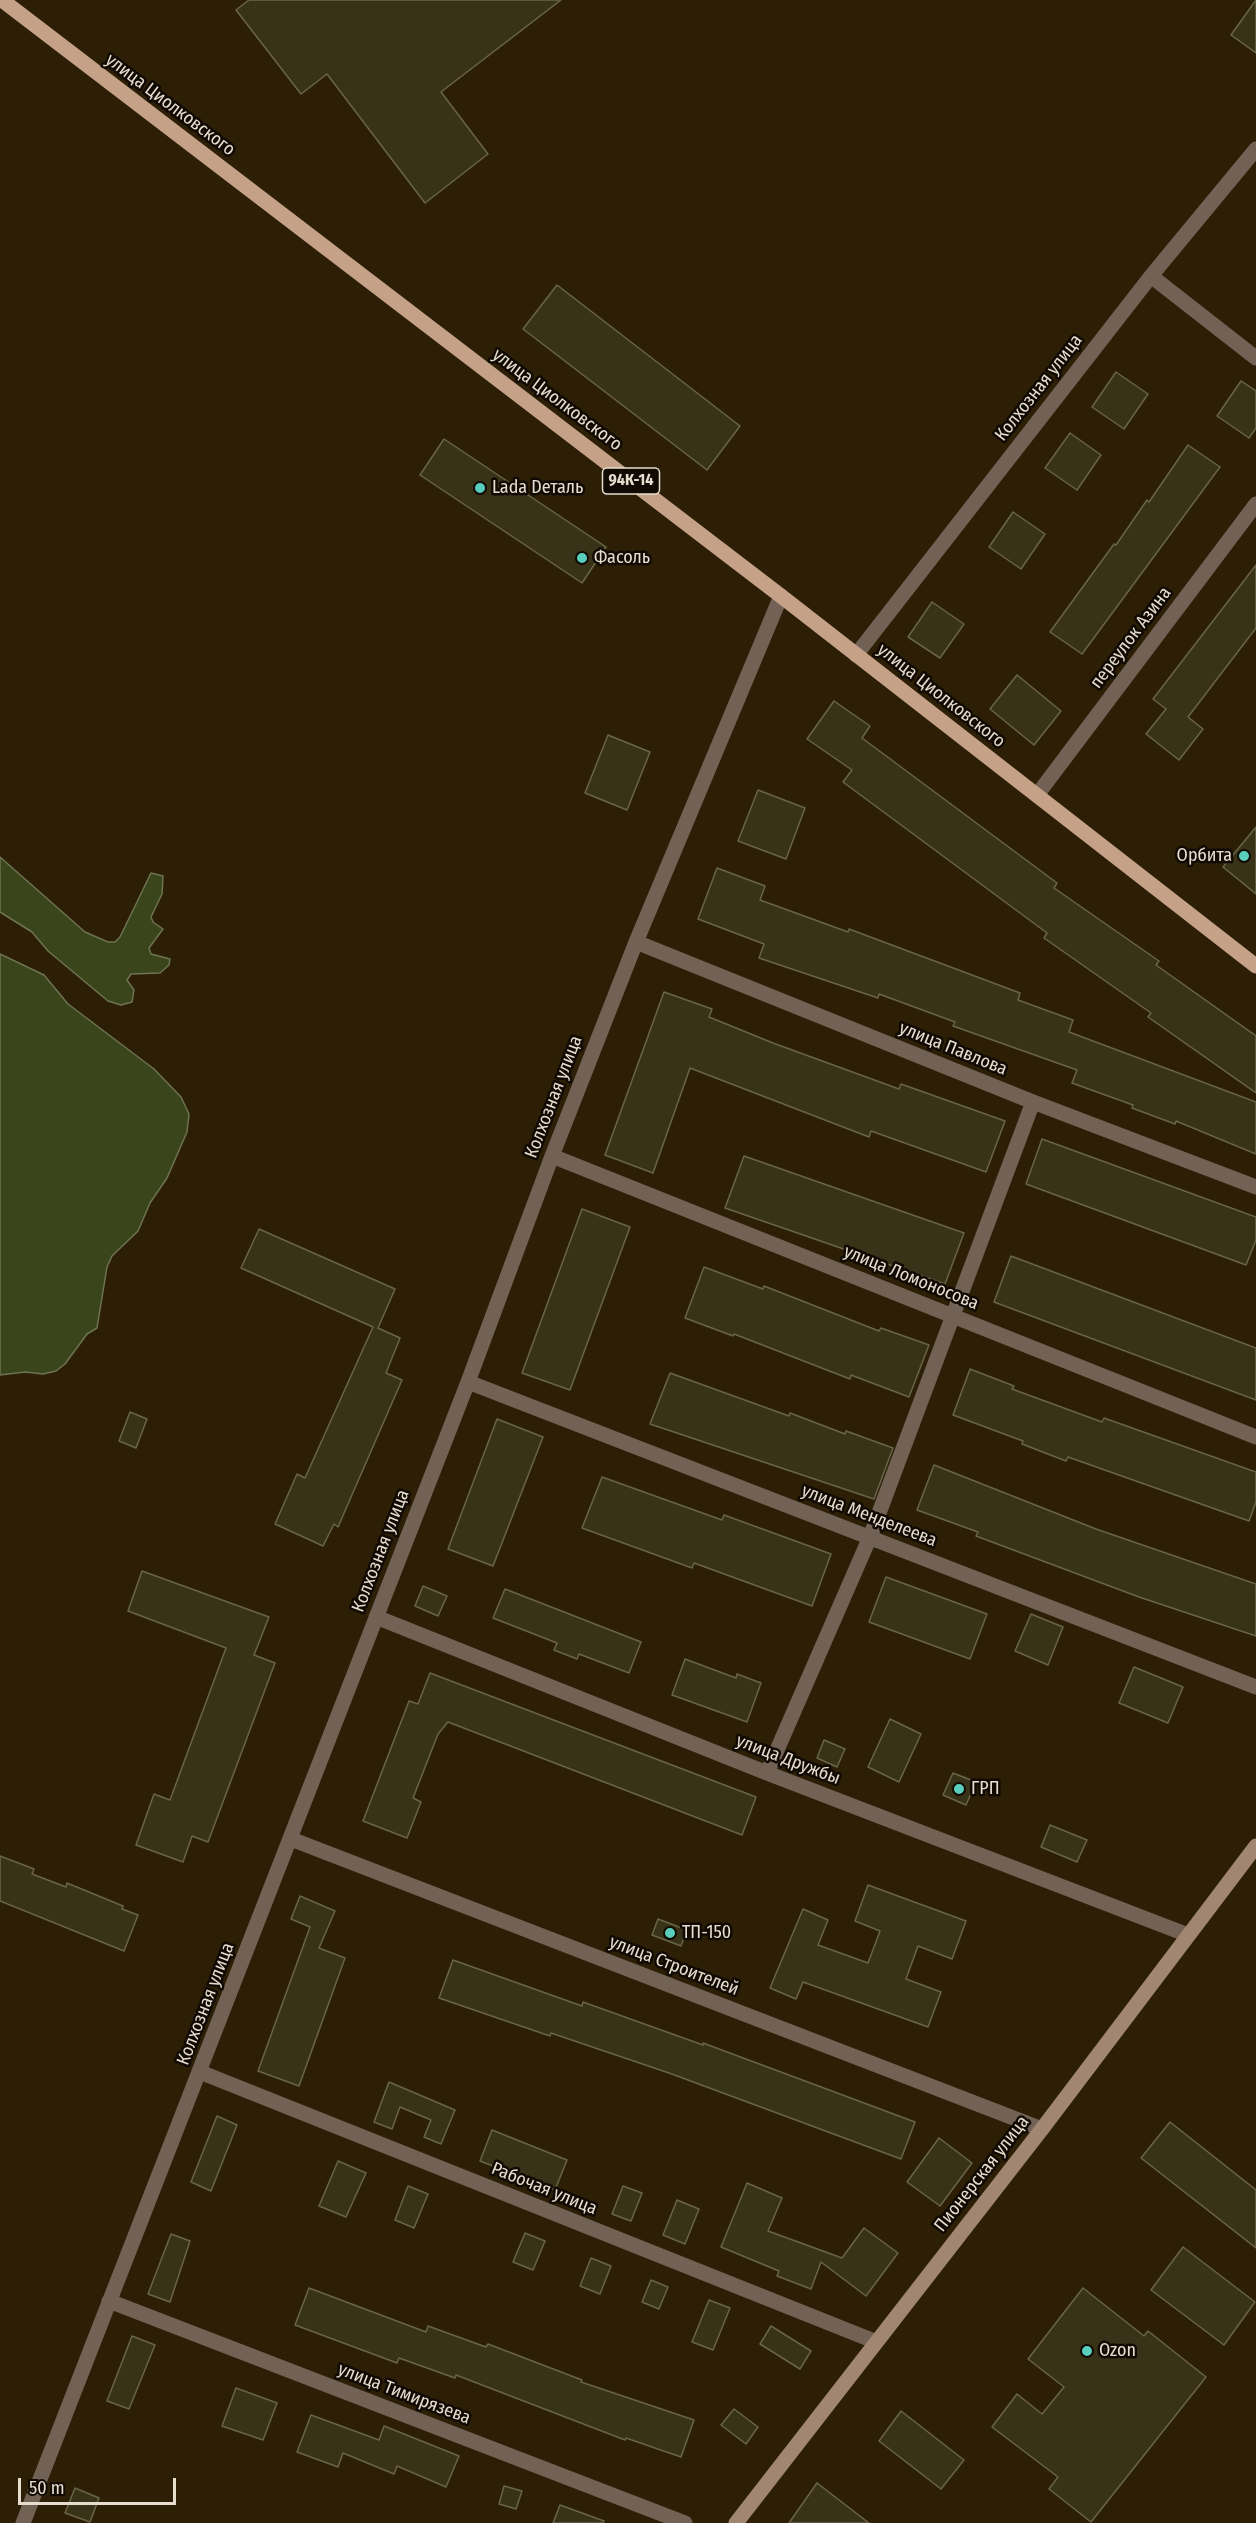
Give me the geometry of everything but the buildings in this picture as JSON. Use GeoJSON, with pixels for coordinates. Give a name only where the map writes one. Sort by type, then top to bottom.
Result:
{"type":"FeatureCollection","features":[{"type":"Feature","properties":{"kind":"main road","name":"улица Циолковского"},"geometry":{"type":"LineString","coordinates":[[2,0],[781,596],[1256,966]]}},
{"type":"Feature","properties":{"kind":"street","name":"Колхозная улица"},"geometry":{"type":"LineString","coordinates":[[856,655],[1151,276],[1256,149]]}},
{"type":"Feature","properties":{"kind":"street"},"geometry":{"type":"LineString","coordinates":[[1151,276],[1256,358]]}},
{"type":"Feature","properties":{"kind":"street","name":"переулок Азина"},"geometry":{"type":"LineString","coordinates":[[1037,795],[1256,504]]}},
{"type":"Feature","properties":{"kind":"street","name":"Колхозная улица"},"geometry":{"type":"LineString","coordinates":[[23,2523],[291,1839],[636,942],[781,596]]}},
{"type":"Feature","properties":{"kind":"street","name":"улица Павлова"},"geometry":{"type":"LineString","coordinates":[[636,942],[1033,1102],[1256,1187]]}},
{"type":"Feature","properties":{"kind":"street"},"geometry":{"type":"LineString","coordinates":[[767,1773],[870,1537],[1033,1102]]}},
{"type":"Feature","properties":{"kind":"street","name":"улица Ломоносова"},"geometry":{"type":"LineString","coordinates":[[552,1156],[1256,1437]]}},
{"type":"Feature","properties":{"kind":"street","name":"улица Менделеева"},"geometry":{"type":"LineString","coordinates":[[468,1382],[1256,1688]]}},
{"type":"Feature","properties":{"kind":"street","name":"улица Дружбы"},"geometry":{"type":"LineString","coordinates":[[376,1617],[767,1773],[1188,1935]]}},
{"type":"Feature","properties":{"kind":"street","name":"улица Строителей"},"geometry":{"type":"LineString","coordinates":[[291,1839],[1042,2129]]}},
{"type":"Feature","properties":{"kind":"street","name":"Пионерская улица"},"geometry":{"type":"LineString","coordinates":[[736,2523],[874,2341],[1042,2129],[1256,1846]]}},
{"type":"Feature","properties":{"kind":"street","name":"Рабочая улица"},"geometry":{"type":"LineString","coordinates":[[200,2072],[874,2341]]}},
{"type":"Feature","properties":{"kind":"street","name":"улица Тимирязева"},"geometry":{"type":"LineString","coordinates":[[109,2301],[685,2523]]}},
{"type":"Feature","properties":{"kind":"shaded area"},"geometry":{"type":"Polygon","coordinates":[[[0,857],[85,932],[108,942],[115,942],[120,937],[151,873],[163,876],[162,894],[151,917],[153,922],[163,929],[149,948],[151,954],[170,959],[169,965],[160,973],[131,974],[127,980],[134,990],[132,1002],[121,1005],[108,1001],[48,951],[32,932],[0,912],[0,857]]]}},
{"type":"Feature","properties":{"kind":"shaded area"},"geometry":{"type":"Polygon","coordinates":[[[0,954],[44,975],[68,1004],[154,1069],[181,1097],[189,1114],[187,1132],[167,1178],[150,1203],[138,1231],[112,1256],[107,1267],[97,1328],[87,1334],[65,1364],[56,1371],[43,1374],[25,1372],[0,1375],[0,954]]]}},
{"type":"Feature","properties":{"kind":"place","name":"Lada Dеталь"},"geometry":{"type":"Point","coordinates":[480,488]}},
{"type":"Feature","properties":{"kind":"place","name":"Фасоль"},"geometry":{"type":"Point","coordinates":[582,558]}},
{"type":"Feature","properties":{"kind":"place","name":"Орбита"},"geometry":{"type":"Point","coordinates":[1244,856]}},
{"type":"Feature","properties":{"kind":"place","name":"ГРП"},"geometry":{"type":"Point","coordinates":[959,1789]}},
{"type":"Feature","properties":{"kind":"place","name":"ТП-150"},"geometry":{"type":"Point","coordinates":[670,1933]}},
{"type":"Feature","properties":{"kind":"place","name":"Ozon"},"geometry":{"type":"Point","coordinates":[1087,2351]}}]}
